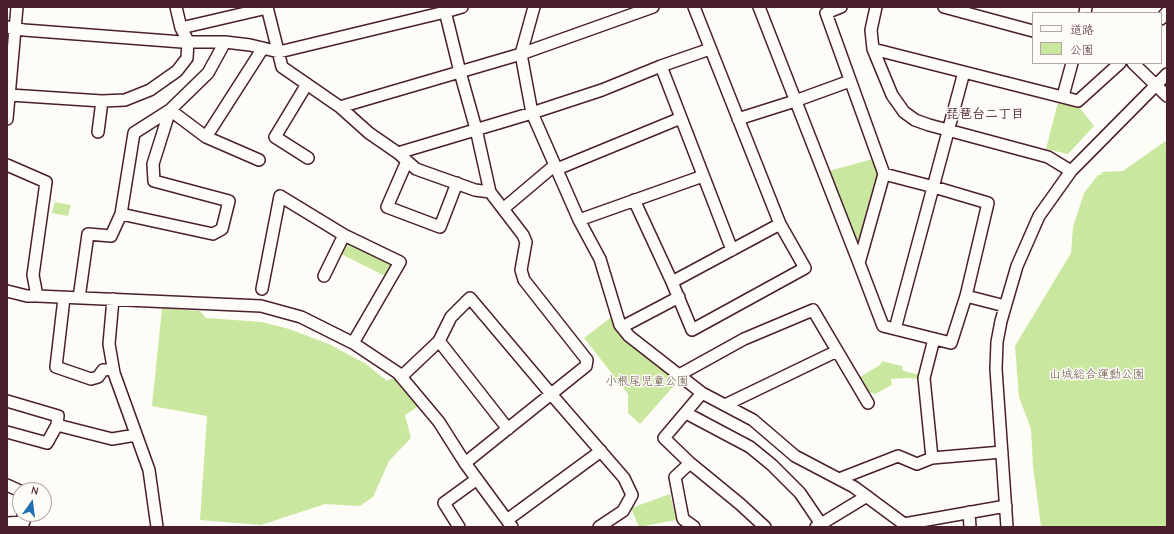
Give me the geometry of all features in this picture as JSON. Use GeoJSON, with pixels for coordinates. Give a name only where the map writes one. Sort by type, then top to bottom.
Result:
{"type":"FeatureCollection","features":[{"type":"Feature","properties":{"kind":"street"},"geometry":{"type":"LineString","coordinates":[[7,119],[10,96],[11,27],[17,7]]}},
{"type":"Feature","properties":{"kind":"street"},"geometry":{"type":"LineString","coordinates":[[10,96],[102,101],[125,100],[150,90],[177,71],[187,58],[188,41],[181,28],[176,7]]}},
{"type":"Feature","properties":{"kind":"street"},"geometry":{"type":"LineString","coordinates":[[11,27],[24,30],[188,41],[225,42],[279,52],[462,7]]}},
{"type":"Feature","properties":{"kind":"street"},"geometry":{"type":"LineString","coordinates":[[534,7],[521,54],[532,113],[579,220],[600,259],[620,325],[629,336],[702,393],[753,420],[795,456],[839,479],[867,496],[905,526],[969,512],[1006,506]]}},
{"type":"Feature","properties":{"kind":"street"},"geometry":{"type":"LineString","coordinates":[[340,107],[521,54],[652,7]]}},
{"type":"Feature","properties":{"kind":"street"},"geometry":{"type":"LineString","coordinates":[[634,200],[679,297],[692,330],[805,268],[780,224],[694,7]]}},
{"type":"Feature","properties":{"kind":"street"},"geometry":{"type":"LineString","coordinates":[[759,7],[883,326],[950,343],[966,296],[988,204],[934,187],[884,174]]}},
{"type":"Feature","properties":{"kind":"street"},"geometry":{"type":"LineString","coordinates":[[841,7],[824,10],[884,174],[859,263]]}},
{"type":"Feature","properties":{"kind":"street"},"geometry":{"type":"LineString","coordinates":[[876,7],[871,30],[873,49],[887,86],[899,107],[915,120],[1048,157],[1071,171]]}},
{"type":"Feature","properties":{"kind":"street"},"geometry":{"type":"LineString","coordinates":[[944,7],[1032,31]]}},
{"type":"Feature","properties":{"kind":"street"},"geometry":{"type":"LineString","coordinates":[[181,28],[267,8],[282,67],[340,107],[369,133],[398,153],[416,169],[475,190],[490,192]]}},
{"type":"Feature","properties":{"kind":"street"},"geometry":{"type":"LineString","coordinates":[[445,10],[476,129],[490,192],[523,235],[526,242],[522,270],[524,280],[587,360],[586,366],[465,463]]}},
{"type":"Feature","properties":{"kind":"street"},"geometry":{"type":"LineString","coordinates":[[79,298],[88,234],[111,236],[121,214],[134,133],[170,110],[208,73],[225,42]]}},
{"type":"Feature","properties":{"kind":"street"},"geometry":{"type":"LineString","coordinates":[[206,137],[263,48]]}},
{"type":"Feature","properties":{"kind":"street"},"geometry":{"type":"LineString","coordinates":[[398,153],[532,113],[602,90],[661,66],[710,49]]}},
{"type":"Feature","properties":{"kind":"street"},"geometry":{"type":"LineString","coordinates":[[873,49],[1078,101],[1119,64]]}},
{"type":"Feature","properties":{"kind":"street"},"geometry":{"type":"LineString","coordinates":[[1063,96],[1072,64]]}},
{"type":"Feature","properties":{"kind":"street"},"geometry":{"type":"LineString","coordinates":[[1134,64],[1167,96]]}},
{"type":"Feature","properties":{"kind":"street"},"geometry":{"type":"LineString","coordinates":[[661,66],[732,250]]}},
{"type":"Feature","properties":{"kind":"street"},"geometry":{"type":"LineString","coordinates":[[895,329],[964,72]]}},
{"type":"Feature","properties":{"kind":"street"},"geometry":{"type":"LineString","coordinates":[[1007,527],[996,369],[997,342],[1016,266],[1039,216],[1071,171],[1167,74]]}},
{"type":"Feature","properties":{"kind":"street"},"geometry":{"type":"LineString","coordinates":[[738,119],[850,81]]}},
{"type":"Feature","properties":{"kind":"street"},"geometry":{"type":"LineString","coordinates":[[307,84],[275,137],[308,158]]}},
{"type":"Feature","properties":{"kind":"street"},"geometry":{"type":"LineString","coordinates":[[98,132],[102,101]]}},
{"type":"Feature","properties":{"kind":"street"},"geometry":{"type":"LineString","coordinates":[[170,110],[206,137],[259,160]]}},
{"type":"Feature","properties":{"kind":"street"},"geometry":{"type":"LineString","coordinates":[[121,214],[213,234],[222,230],[229,201],[154,181],[153,164],[170,110]]}},
{"type":"Feature","properties":{"kind":"street"},"geometry":{"type":"LineString","coordinates":[[503,209],[556,167],[681,118]]}},
{"type":"Feature","properties":{"kind":"street"},"geometry":{"type":"LineString","coordinates":[[407,161],[387,207],[440,227],[457,183]]}},
{"type":"Feature","properties":{"kind":"street"},"geometry":{"type":"LineString","coordinates":[[7,165],[46,182],[32,275],[37,296]]}},
{"type":"Feature","properties":{"kind":"street"},"geometry":{"type":"LineString","coordinates":[[579,220],[703,176]]}},
{"type":"Feature","properties":{"kind":"street"},"geometry":{"type":"LineString","coordinates":[[262,289],[280,196],[344,235],[400,262],[353,343]]}},
{"type":"Feature","properties":{"kind":"street"},"geometry":{"type":"LineString","coordinates":[[672,282],[780,224]]}},
{"type":"Feature","properties":{"kind":"street"},"geometry":{"type":"LineString","coordinates":[[324,276],[344,235]]}},
{"type":"Feature","properties":{"kind":"street"},"geometry":{"type":"LineString","coordinates":[[7,291],[27,296],[261,306],[301,317],[353,343],[398,373],[439,422],[465,463],[510,523],[601,451]]}},
{"type":"Feature","properties":{"kind":"street"},"geometry":{"type":"LineString","coordinates":[[966,296],[1005,306]]}},
{"type":"Feature","properties":{"kind":"street"},"geometry":{"type":"LineString","coordinates":[[622,327],[679,297]]}},
{"type":"Feature","properties":{"kind":"street"},"geometry":{"type":"LineString","coordinates":[[64,298],[56,367],[91,379],[98,377],[103,370],[113,370]]}},
{"type":"Feature","properties":{"kind":"street"},"geometry":{"type":"LineString","coordinates":[[401,377],[439,341],[451,317],[470,298],[624,478],[632,495],[623,511],[599,527]]}},
{"type":"Feature","properties":{"kind":"street"},"geometry":{"type":"LineString","coordinates":[[113,299],[109,344],[113,370],[149,470],[157,527]]}},
{"type":"Feature","properties":{"kind":"street"},"geometry":{"type":"LineString","coordinates":[[680,375],[744,339],[813,310],[868,403]]}},
{"type":"Feature","properties":{"kind":"street"},"geometry":{"type":"LineString","coordinates":[[932,458],[924,378],[934,339]]}},
{"type":"Feature","properties":{"kind":"street"},"geometry":{"type":"LineString","coordinates":[[439,341],[508,429]]}},
{"type":"Feature","properties":{"kind":"street"},"geometry":{"type":"LineString","coordinates":[[724,405],[837,350]]}},
{"type":"Feature","properties":{"kind":"street"},"geometry":{"type":"LineString","coordinates":[[702,393],[664,438],[690,463],[740,504],[765,527]]}},
{"type":"Feature","properties":{"kind":"street"},"geometry":{"type":"LineString","coordinates":[[7,401],[58,416],[57,425],[47,443],[7,432]]}},
{"type":"Feature","properties":{"kind":"street"},"geometry":{"type":"LineString","coordinates":[[686,413],[750,448],[772,465],[800,493],[820,526],[867,496]]}},
{"type":"Feature","properties":{"kind":"street"},"geometry":{"type":"LineString","coordinates":[[57,425],[112,439],[136,435]]}},
{"type":"Feature","properties":{"kind":"street"},"geometry":{"type":"LineString","coordinates":[[839,479],[898,456],[917,464],[932,458],[1002,452]]}},
{"type":"Feature","properties":{"kind":"street"},"geometry":{"type":"LineString","coordinates":[[690,463],[675,477],[683,519],[694,527]]}},
{"type":"Feature","properties":{"kind":"street"},"geometry":{"type":"LineString","coordinates":[[459,527],[444,503],[477,479]]}},
{"type":"Feature","properties":{"kind":"street"},"geometry":{"type":"LineString","coordinates":[[969,512],[970,527]]}},
{"type":"Feature","properties":{"kind":"street"},"geometry":{"type":"LineString","coordinates":[[7,523],[24,522]]}},
{"type":"Feature","properties":{"kind":"green space"},"geometry":{"type":"Polygon","coordinates":[[[1058,102],[1079,107],[1094,126],[1068,154],[1046,149],[1058,102]]]}},
{"type":"Feature","properties":{"kind":"green space","name":"山城総合運動公園"},"geometry":{"type":"Polygon","coordinates":[[[1167,140],[1167,527],[1041,527],[1033,466],[1031,429],[1019,397],[1015,346],[1071,253],[1073,227],[1084,193],[1102,172],[1123,171],[1167,140]]]}},
{"type":"Feature","properties":{"kind":"green space"},"geometry":{"type":"Polygon","coordinates":[[[876,158],[882,173],[863,243],[858,244],[851,239],[829,171],[876,158]]]}},
{"type":"Feature","properties":{"kind":"green space"},"geometry":{"type":"Polygon","coordinates":[[[55,202],[71,205],[68,216],[52,213],[55,202]]]}},
{"type":"Feature","properties":{"kind":"green space"},"geometry":{"type":"Polygon","coordinates":[[[353,242],[393,263],[389,278],[341,254],[345,245],[353,242]]]}},
{"type":"Feature","properties":{"kind":"green space"},"geometry":{"type":"Polygon","coordinates":[[[162,308],[200,311],[206,318],[262,322],[289,329],[329,344],[366,364],[387,381],[395,377],[419,406],[405,415],[411,438],[389,461],[373,497],[360,506],[325,504],[261,525],[200,520],[207,416],[152,406],[162,308]]]}},
{"type":"Feature","properties":{"kind":"green space","name":"小根尾児童公園"},"geometry":{"type":"Polygon","coordinates":[[[614,315],[680,379],[640,424],[628,413],[628,394],[584,338],[614,315]]]}},
{"type":"Feature","properties":{"kind":"green space"},"geometry":{"type":"Polygon","coordinates":[[[882,361],[902,366],[903,371],[921,375],[920,379],[891,379],[892,385],[875,394],[869,392],[860,377],[880,365],[882,361]]]}},
{"type":"Feature","properties":{"kind":"green space"},"geometry":{"type":"Polygon","coordinates":[[[670,494],[676,520],[639,527],[631,508],[670,494]]]}},
{"type":"Feature","properties":{"kind":"district","name":"琵琶台二丁目"},"geometry":{"type":"Point","coordinates":[985,114]}}]}
